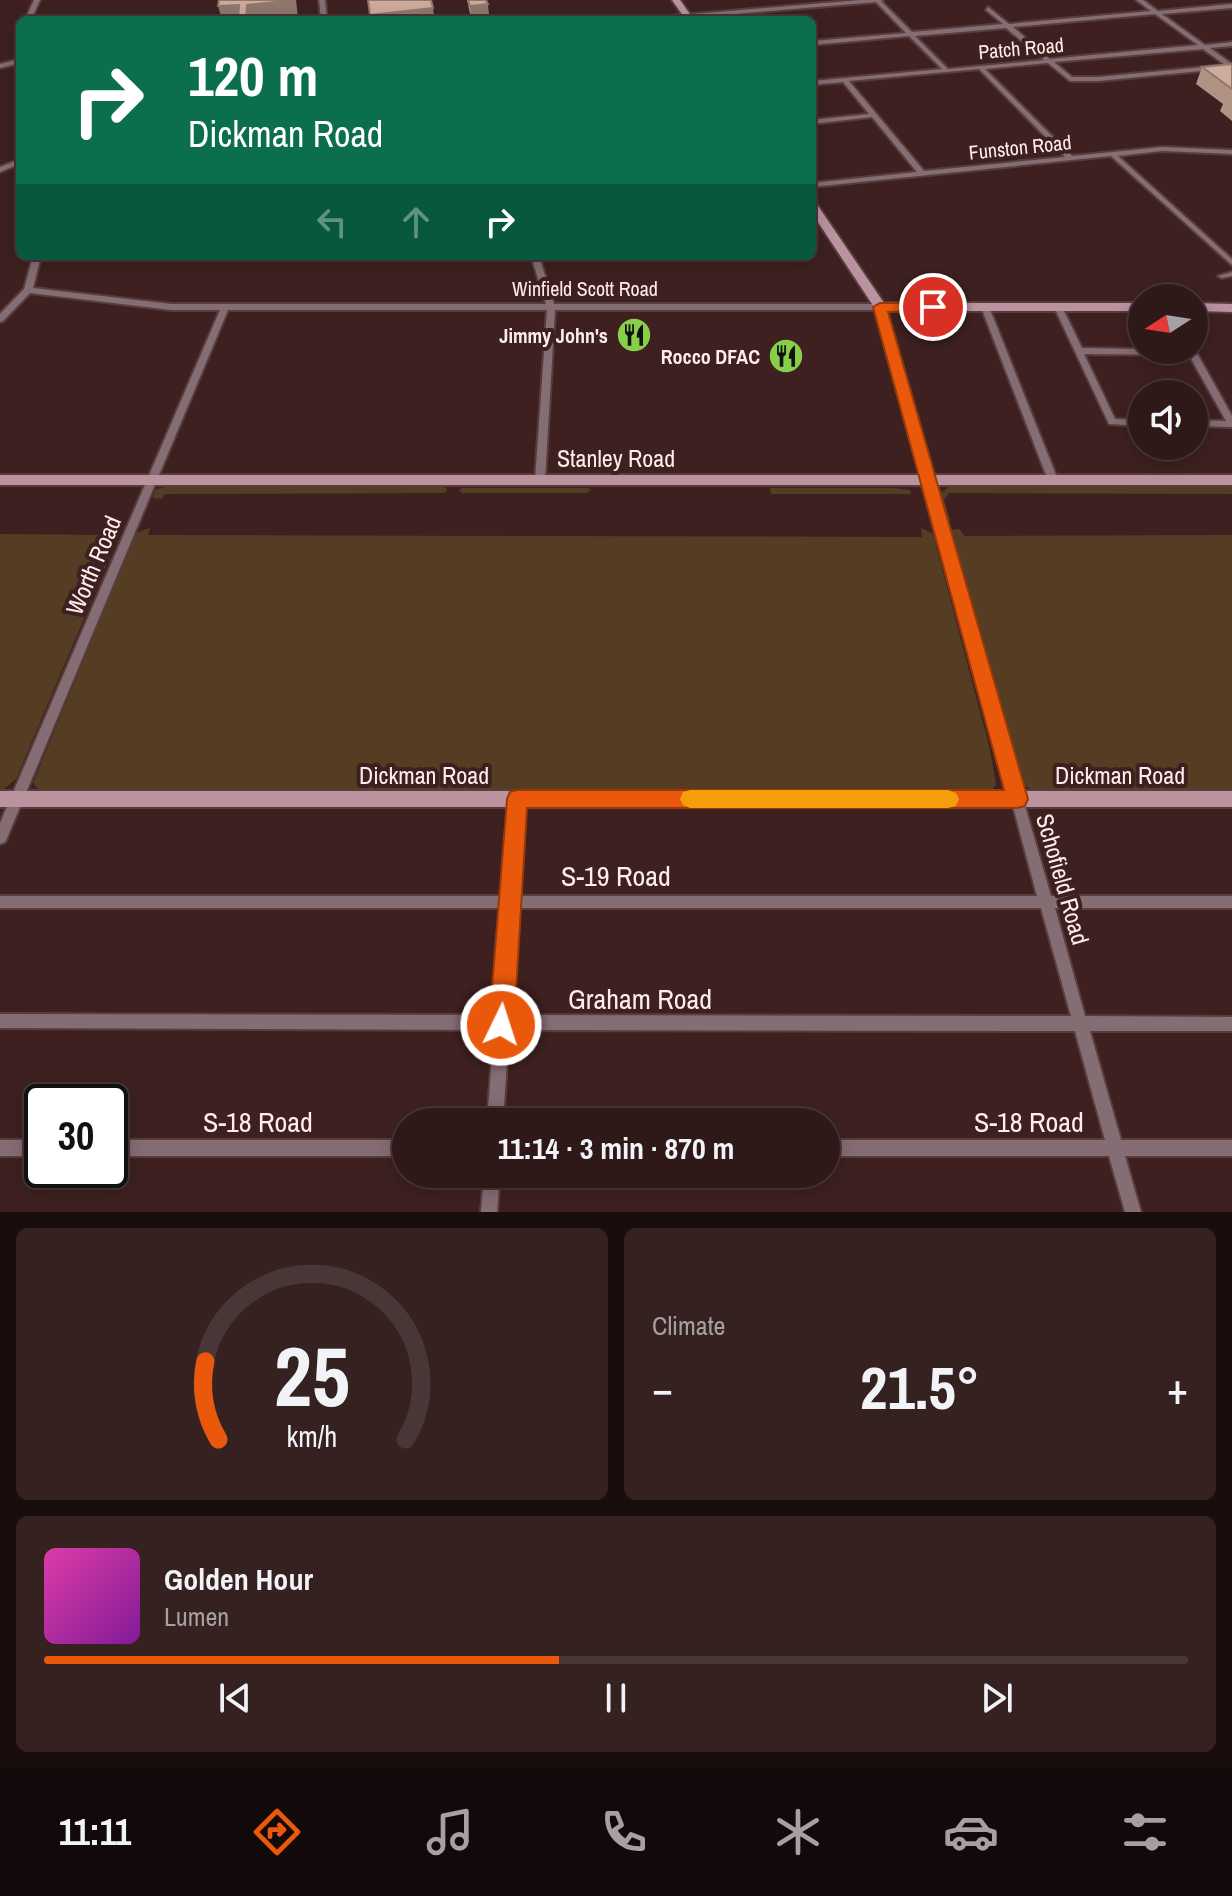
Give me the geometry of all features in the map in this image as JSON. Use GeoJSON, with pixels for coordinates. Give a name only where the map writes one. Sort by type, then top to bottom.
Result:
{"type":"FeatureCollection","features":[{"type":"Feature","properties":{"kind":"street"},"geometry":{"type":"LineString","coordinates":[[710,16],[879,0],[946,70]]}},
{"type":"Feature","properties":{"kind":"street"},"geometry":{"type":"LineString","coordinates":[[1139,0],[1232,66]]}},
{"type":"Feature","properties":{"kind":"street"},"geometry":{"type":"LineString","coordinates":[[816,43],[1232,6]]}},
{"type":"Feature","properties":{"kind":"street"},"geometry":{"type":"LineString","coordinates":[[988,9],[1070,79],[1232,66]]}},
{"type":"Feature","properties":{"kind":"street","name":"Patch Road"},"geometry":{"type":"LineString","coordinates":[[816,83],[1232,44]]}},
{"type":"Feature","properties":{"kind":"street"},"geometry":{"type":"LineString","coordinates":[[980,67],[1070,158]]}},
{"type":"Feature","properties":{"kind":"street"},"geometry":{"type":"LineString","coordinates":[[845,80],[922,174]]}},
{"type":"Feature","properties":{"kind":"street"},"geometry":{"type":"LineString","coordinates":[[816,122],[875,115]]}},
{"type":"Feature","properties":{"kind":"street","name":"Funston Road"},"geometry":{"type":"LineString","coordinates":[[816,185],[1112,154],[1176,149],[1232,152]]}},
{"type":"Feature","properties":{"kind":"street"},"geometry":{"type":"LineString","coordinates":[[1112,154],[1232,263]]}},
{"type":"Feature","properties":{"kind":"street","name":"Schofield Road"},"geometry":{"type":"LineString","coordinates":[[816,211],[880,307],[1133,1212]]}},
{"type":"Feature","properties":{"kind":"street"},"geometry":{"type":"LineString","coordinates":[[0,319],[28,290],[36,260]]}},
{"type":"Feature","properties":{"kind":"street"},"geometry":{"type":"LineString","coordinates":[[536,260],[551,308],[540,480]]}},
{"type":"Feature","properties":{"kind":"street"},"geometry":{"type":"LineString","coordinates":[[1222,276],[1232,274]]}},
{"type":"Feature","properties":{"kind":"street","name":"Winfield Scott Road"},"geometry":{"type":"LineString","coordinates":[[28,290],[144,306],[1128,307]]}},
{"type":"Feature","properties":{"kind":"street","name":"Worth Road"},"geometry":{"type":"LineString","coordinates":[[0,838],[8,799],[225,307]]}},
{"type":"Feature","properties":{"kind":"street"},"geometry":{"type":"LineString","coordinates":[[985,307],[1053,480]]}},
{"type":"Feature","properties":{"kind":"street"},"geometry":{"type":"LineString","coordinates":[[1058,307],[1112,422],[1128,423]]}},
{"type":"Feature","properties":{"kind":"street"},"geometry":{"type":"LineString","coordinates":[[1208,307],[1232,308]]}},
{"type":"Feature","properties":{"kind":"street"},"geometry":{"type":"LineString","coordinates":[[1078,351],[1128,351]]}},
{"type":"Feature","properties":{"kind":"street"},"geometry":{"type":"LineString","coordinates":[[1198,364],[1232,424]]}},
{"type":"Feature","properties":{"kind":"street"},"geometry":{"type":"LineString","coordinates":[[1208,423],[1232,424]]}},
{"type":"Feature","properties":{"kind":"street","name":"Stanley Road"},"geometry":{"type":"LineString","coordinates":[[0,480],[1232,480]]}},
{"type":"Feature","properties":{"kind":"street","name":"Dickman Road"},"geometry":{"type":"LineString","coordinates":[[8,799],[1232,799]]}},
{"type":"Feature","properties":{"kind":"street"},"geometry":{"type":"LineString","coordinates":[[496,1108],[517,799]]}},
{"type":"Feature","properties":{"kind":"street","name":"S-19 Road"},"geometry":{"type":"LineString","coordinates":[[0,902],[1232,902]]}},
{"type":"Feature","properties":{"kind":"street","name":"Graham Road"},"geometry":{"type":"LineString","coordinates":[[0,1021],[501,1025],[1232,1024]]}},
{"type":"Feature","properties":{"kind":"street"},"geometry":{"type":"LineString","coordinates":[[0,1148],[24,1148]]}},
{"type":"Feature","properties":{"kind":"street","name":"S-18 Road"},"geometry":{"type":"LineString","coordinates":[[128,1148],[392,1148]]}},
{"type":"Feature","properties":{"kind":"street","name":"S-18 Road"},"geometry":{"type":"LineString","coordinates":[[840,1148],[1232,1148]]}},
{"type":"Feature","properties":{"kind":"street"},"geometry":{"type":"LineString","coordinates":[[489,1212],[491,1188]]}},
{"type":"Feature","properties":{"kind":"shaded area"},"geometry":{"type":"Polygon","coordinates":[[[164,487],[447,489],[445,493],[165,494],[162,499],[153,498],[155,490],[164,487]]]}},
{"type":"Feature","properties":{"kind":"shaded area"},"geometry":{"type":"Polygon","coordinates":[[[949,487],[1232,487],[1232,494],[949,493],[944,500],[948,521],[939,494],[949,487]]]}},
{"type":"Feature","properties":{"kind":"shaded area"},"geometry":{"type":"Polygon","coordinates":[[[462,488],[591,490],[587,493],[462,493],[459,491],[462,488]]]}},
{"type":"Feature","properties":{"kind":"shaded area"},"geometry":{"type":"Polygon","coordinates":[[[770,488],[893,488],[910,490],[911,494],[771,494],[770,488]]]}},
{"type":"Feature","properties":{"kind":"shaded area"},"geometry":{"type":"Polygon","coordinates":[[[111,528],[121,531],[16,779],[0,792],[0,534],[107,535],[111,528]]]}},
{"type":"Feature","properties":{"kind":"shaded area"},"geometry":{"type":"Polygon","coordinates":[[[150,528],[148,535],[922,537],[921,528],[933,534],[990,749],[996,785],[989,793],[43,794],[33,783],[136,533],[150,528]]]}},
{"type":"Feature","properties":{"kind":"shaded area"},"geometry":{"type":"Polygon","coordinates":[[[960,529],[964,536],[1232,535],[1232,793],[1032,791],[1021,782],[950,530],[960,529]]]}},
{"type":"Feature","properties":{"kind":"building"},"geometry":{"type":"Polygon","coordinates":[[[219,0],[295,0],[247,5],[246,16],[238,16],[239,5],[218,6],[219,0]]]}},
{"type":"Feature","properties":{"kind":"building"},"geometry":{"type":"Polygon","coordinates":[[[368,0],[431,0],[433,8],[370,15],[368,0]]]}},
{"type":"Feature","properties":{"kind":"building"},"geometry":{"type":"Polygon","coordinates":[[[468,0],[486,0],[488,4],[470,6],[468,0]]]}},
{"type":"Feature","properties":{"kind":"building"},"geometry":{"type":"Polygon","coordinates":[[[1232,64],[1232,89],[1202,67],[1232,64]]]}},
{"type":"Feature","properties":{"kind":"slow traffic"},"geometry":{"type":"LineString","coordinates":[[690,799],[948,799]]}},
{"type":"Feature","properties":{"kind":"place","name":"Jimmy John's"},"geometry":{"type":"Point","coordinates":[634,335]}},
{"type":"Feature","properties":{"kind":"place","name":"Rocco DFAC"},"geometry":{"type":"Point","coordinates":[786,356]}},
{"type":"Feature","properties":{"kind":"route"},"geometry":{"type":"LineString","coordinates":[[501,1025],[517,799],[1017,799],[880,307],[933,307]]}}]}
